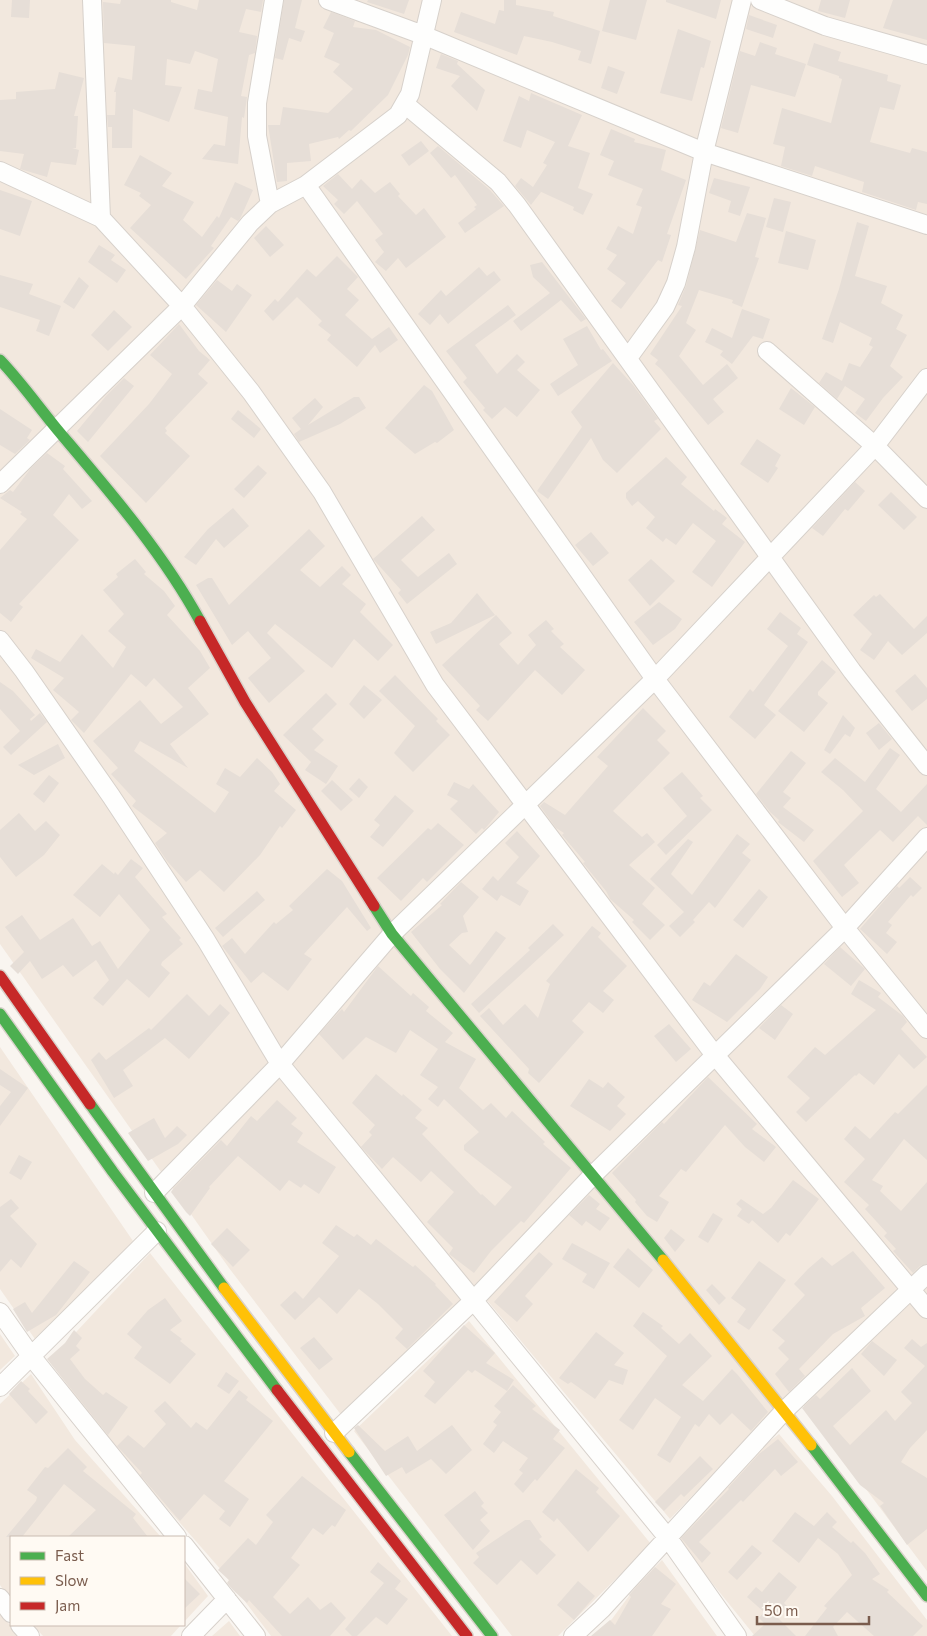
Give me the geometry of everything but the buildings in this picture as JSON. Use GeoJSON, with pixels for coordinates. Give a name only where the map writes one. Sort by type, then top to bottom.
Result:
{"type":"FeatureCollection","features":[{"type":"Feature","properties":{"kind":"main road"},"geometry":{"type":"LineString","coordinates":[[0,360],[25,386],[57,429],[122,506],[192,606],[245,702],[392,934],[594,1174],[785,1410],[927,1596]]}},
{"type":"Feature","properties":{"kind":"main road"},"geometry":{"type":"LineString","coordinates":[[0,976],[77,1088],[334,1434],[492,1636]]}},
{"type":"Feature","properties":{"kind":"main road"},"geometry":{"type":"LineString","coordinates":[[0,1014],[60,1100],[157,1231],[467,1636]]}},
{"type":"Feature","properties":{"kind":"street"},"geometry":{"type":"LineString","coordinates":[[92,0],[101,218]]}},
{"type":"Feature","properties":{"kind":"street"},"geometry":{"type":"LineString","coordinates":[[270,204],[256,136],[257,103],[274,0]]}},
{"type":"Feature","properties":{"kind":"street"},"geometry":{"type":"LineString","coordinates":[[328,0],[423,35],[704,152],[927,225]]}},
{"type":"Feature","properties":{"kind":"street"},"geometry":{"type":"LineString","coordinates":[[0,484],[182,306],[250,224],[270,204],[306,185],[398,115],[406,105],[432,0]]}},
{"type":"Feature","properties":{"kind":"street"},"geometry":{"type":"LineString","coordinates":[[628,358],[665,307],[676,284],[686,247],[704,152],[742,0]]}},
{"type":"Feature","properties":{"kind":"street"},"geometry":{"type":"LineString","coordinates":[[760,0],[825,26],[927,55]]}},
{"type":"Feature","properties":{"kind":"street"},"geometry":{"type":"LineString","coordinates":[[406,105],[498,182],[518,204],[852,671],[927,766]]}},
{"type":"Feature","properties":{"kind":"street"},"geometry":{"type":"LineString","coordinates":[[0,171],[101,218],[182,306],[251,392],[322,492],[435,685],[714,1054],[927,1309]]}},
{"type":"Feature","properties":{"kind":"street"},"geometry":{"type":"LineString","coordinates":[[306,185],[655,679],[845,928],[927,1029]]}},
{"type":"Feature","properties":{"kind":"street"},"geometry":{"type":"LineString","coordinates":[[767,351],[875,446],[927,499]]}},
{"type":"Feature","properties":{"kind":"street"},"geometry":{"type":"LineString","coordinates":[[154,1192],[280,1064],[392,934],[655,679],[770,558],[875,446],[927,378]]}},
{"type":"Feature","properties":{"kind":"street"},"geometry":{"type":"LineString","coordinates":[[0,640],[24,670],[206,940],[280,1064],[668,1538],[737,1636]]}},
{"type":"Feature","properties":{"kind":"street"},"geometry":{"type":"LineString","coordinates":[[334,1434],[473,1301],[594,1174],[714,1054],[845,928],[927,838]]}},
{"type":"Feature","properties":{"kind":"street"},"geometry":{"type":"LineString","coordinates":[[0,1387],[157,1231]]}},
{"type":"Feature","properties":{"kind":"street"},"geometry":{"type":"LineString","coordinates":[[573,1636],[602,1609],[785,1410],[927,1274]]}},
{"type":"Feature","properties":{"kind":"street"},"geometry":{"type":"LineString","coordinates":[[0,1312],[31,1356],[176,1536]]}},
{"type":"Feature","properties":{"kind":"street"},"geometry":{"type":"LineString","coordinates":[[185,1546],[256,1636]]}},
{"type":"Feature","properties":{"kind":"street"},"geometry":{"type":"LineString","coordinates":[[0,1598],[10,1612]]}},
{"type":"Feature","properties":{"kind":"street"},"geometry":{"type":"LineString","coordinates":[[191,1636],[227,1599]]}},
{"type":"Feature","properties":{"kind":"street"},"geometry":{"type":"LineString","coordinates":[[21,1626],[30,1636]]}},
{"type":"Feature","properties":{"kind":"shaded area"},"geometry":{"type":"Polygon","coordinates":[[[0,0],[927,0],[927,1571],[793,1391],[670,1519],[475,1286],[342,1416],[229,1268],[0,944],[0,0]]]}},
{"type":"Feature","properties":{"kind":"shaded area"},"geometry":{"type":"Polygon","coordinates":[[[0,1047],[133,1241],[37,1342],[0,1289],[0,1047]]]}},
{"type":"Feature","properties":{"kind":"shaded area"},"geometry":{"type":"Polygon","coordinates":[[[150,1253],[452,1636],[271,1636],[222,1571],[117,1451],[49,1361],[150,1253]]]}},
{"type":"Feature","properties":{"kind":"shaded area"},"geometry":{"type":"Polygon","coordinates":[[[469,1321],[651,1544],[558,1636],[512,1636],[354,1431],[469,1321]]]}},
{"type":"Feature","properties":{"kind":"shaded area"},"geometry":{"type":"Polygon","coordinates":[[[0,1334],[15,1356],[0,1370],[0,1334]]]}},
{"type":"Feature","properties":{"kind":"shaded area"},"geometry":{"type":"Polygon","coordinates":[[[31,1374],[75,1440],[160,1536],[10,1536],[10,1600],[0,1585],[0,1404],[31,1374]]]}},
{"type":"Feature","properties":{"kind":"shaded area"},"geometry":{"type":"Polygon","coordinates":[[[779,1434],[832,1496],[927,1620],[927,1636],[755,1636],[678,1541],[759,1450],[779,1434]]]}},
{"type":"Feature","properties":{"kind":"shaded area"},"geometry":{"type":"Polygon","coordinates":[[[662,1560],[717,1636],[592,1636],[612,1619],[637,1585],[662,1560]]]}},
{"type":"Feature","properties":{"kind":"shaded area"},"geometry":{"type":"Polygon","coordinates":[[[185,1564],[208,1596],[185,1621],[185,1564]]]}},
{"type":"Feature","properties":{"kind":"shaded area"},"geometry":{"type":"Polygon","coordinates":[[[0,1613],[19,1636],[0,1636],[0,1613]]]}},
{"type":"Feature","properties":{"kind":"shaded area"},"geometry":{"type":"Polygon","coordinates":[[[229,1621],[240,1636],[212,1636],[229,1621]]]}},
{"type":"Feature","properties":{"kind":"shaded area"},"geometry":{"type":"Polygon","coordinates":[[[34,1626],[180,1626],[171,1636],[43,1636],[34,1626]]]}},
{"type":"Feature","properties":{"kind":"traffic: fast"},"geometry":{"type":"LineString","coordinates":[[0,360],[135,524],[170,571],[200,621]]}},
{"type":"Feature","properties":{"kind":"traffic: fast"},"geometry":{"type":"LineString","coordinates":[[374,906],[392,934],[663,1260]]}},
{"type":"Feature","properties":{"kind":"traffic: fast"},"geometry":{"type":"LineString","coordinates":[[0,1014],[113,1172],[277,1390]]}},
{"type":"Feature","properties":{"kind":"traffic: fast"},"geometry":{"type":"LineString","coordinates":[[90,1104],[224,1288]]}},
{"type":"Feature","properties":{"kind":"traffic: fast"},"geometry":{"type":"LineString","coordinates":[[811,1445],[927,1596]]}},
{"type":"Feature","properties":{"kind":"traffic: fast"},"geometry":{"type":"LineString","coordinates":[[349,1452],[492,1636]]}},
{"type":"Feature","properties":{"kind":"traffic: slow"},"geometry":{"type":"LineString","coordinates":[[663,1260],[811,1445]]}},
{"type":"Feature","properties":{"kind":"traffic: slow"},"geometry":{"type":"LineString","coordinates":[[224,1288],[349,1452]]}},
{"type":"Feature","properties":{"kind":"traffic: jam"},"geometry":{"type":"LineString","coordinates":[[200,621],[245,702],[374,906]]}},
{"type":"Feature","properties":{"kind":"traffic: jam"},"geometry":{"type":"LineString","coordinates":[[0,976],[90,1104]]}},
{"type":"Feature","properties":{"kind":"traffic: jam"},"geometry":{"type":"LineString","coordinates":[[277,1390],[467,1636]]}}]}
